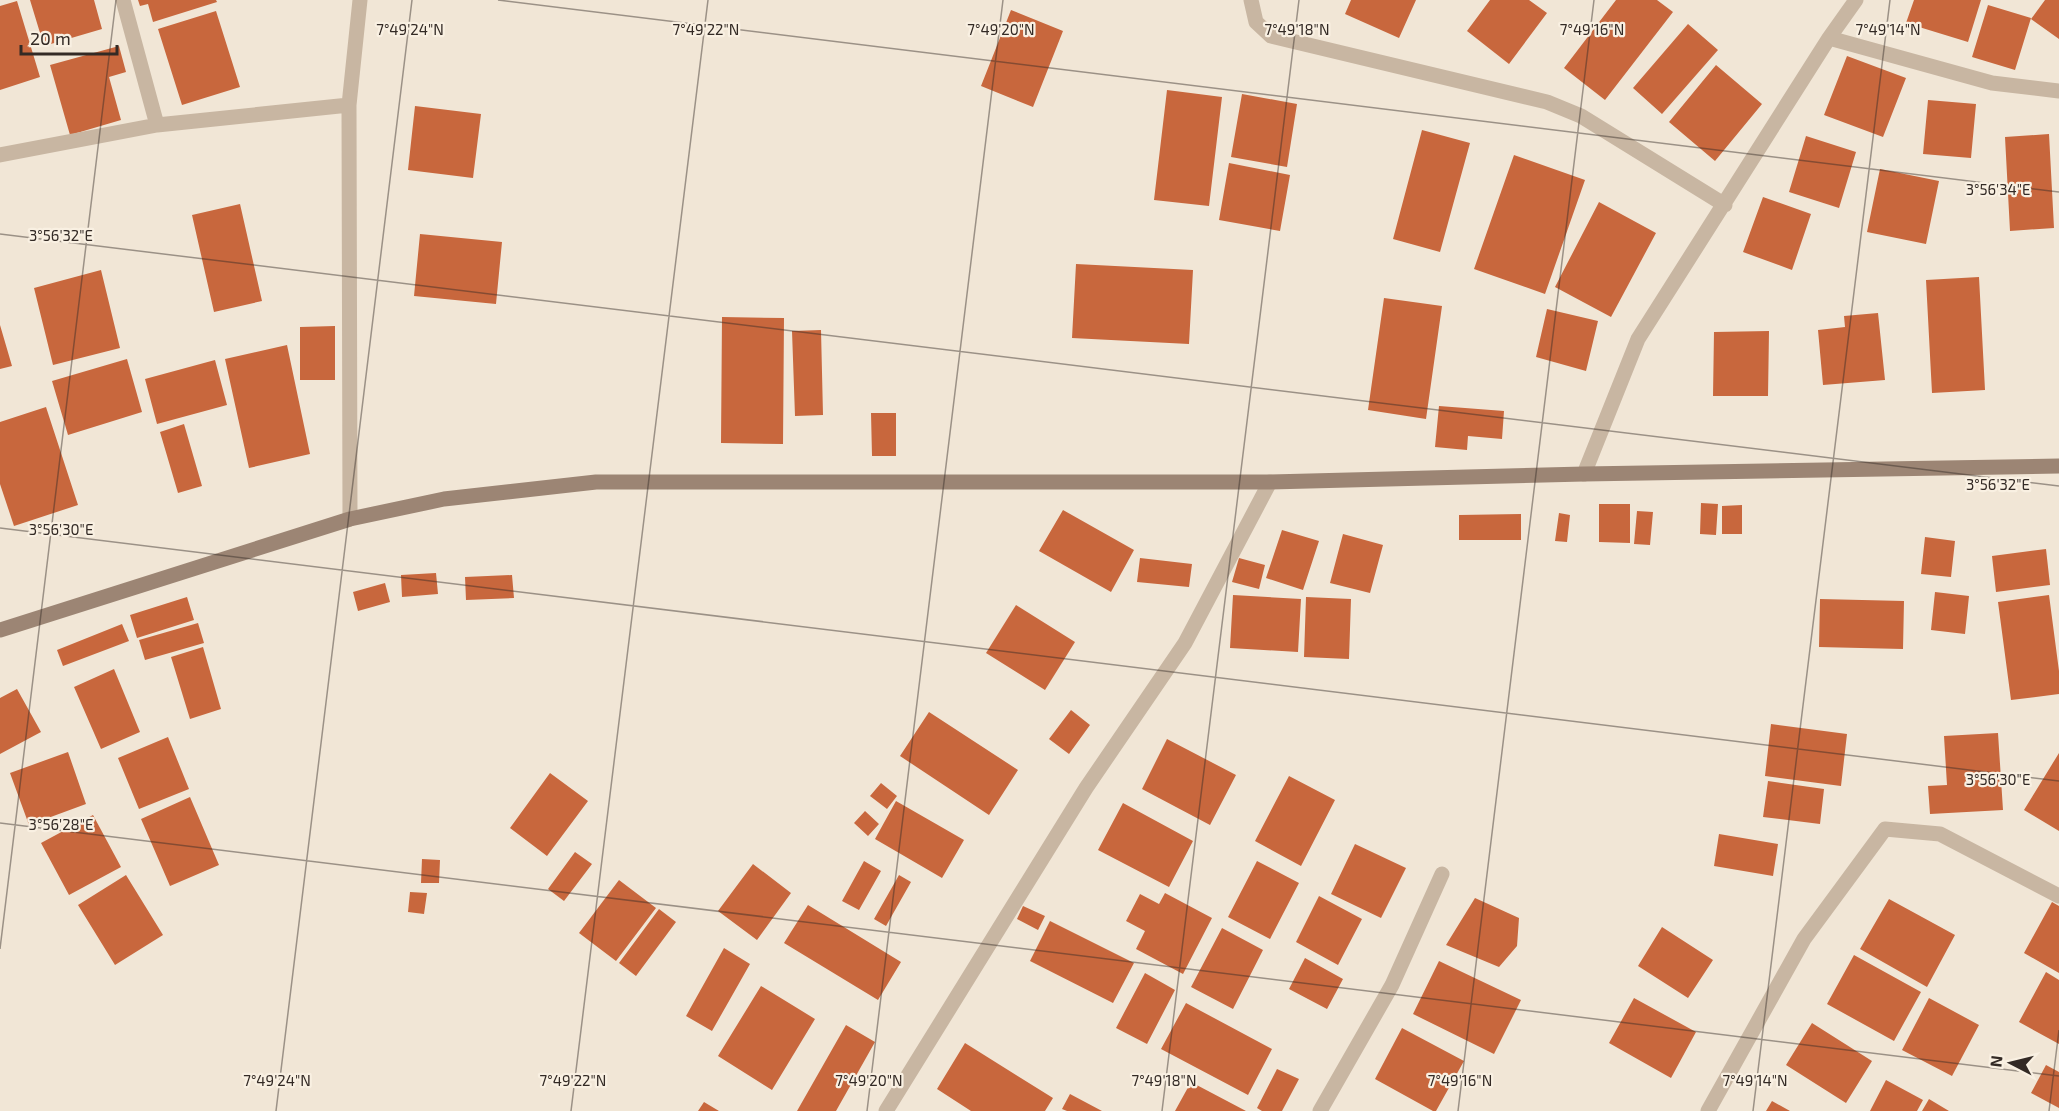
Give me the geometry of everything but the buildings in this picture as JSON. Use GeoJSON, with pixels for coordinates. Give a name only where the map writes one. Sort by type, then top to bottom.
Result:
{"type":"FeatureCollection","features":[{"type":"Feature","properties":{"kind":"main road"},"geometry":{"type":"LineString","coordinates":[[0,630],[350,519],[444,499],[596,482],[1270,482],[2059,466]]}},
{"type":"Feature","properties":{"kind":"street"},"geometry":{"type":"LineString","coordinates":[[123,0],[157,124]]}},
{"type":"Feature","properties":{"kind":"street"},"geometry":{"type":"LineString","coordinates":[[350,519],[349,105],[360,0]]}},
{"type":"Feature","properties":{"kind":"street"},"geometry":{"type":"LineString","coordinates":[[1251,0],[1256,22],[1271,36],[1547,102],[1581,116],[1725,205]]}},
{"type":"Feature","properties":{"kind":"street"},"geometry":{"type":"LineString","coordinates":[[1584,474],[1638,339],[1829,38],[1857,0]]}},
{"type":"Feature","properties":{"kind":"street"},"geometry":{"type":"LineString","coordinates":[[1829,38],[1992,83],[2059,91]]}},
{"type":"Feature","properties":{"kind":"street"},"geometry":{"type":"LineString","coordinates":[[0,155],[157,124],[349,105]]}},
{"type":"Feature","properties":{"kind":"street"},"geometry":{"type":"LineString","coordinates":[[886,1111],[1086,788],[1185,643],[1270,482]]}},
{"type":"Feature","properties":{"kind":"street"},"geometry":{"type":"LineString","coordinates":[[1708,1111],[1804,939],[1885,829],[1940,834],[2059,896]]}},
{"type":"Feature","properties":{"kind":"street"},"geometry":{"type":"LineString","coordinates":[[1320,1111],[1392,985],[1442,874]]}}]}
